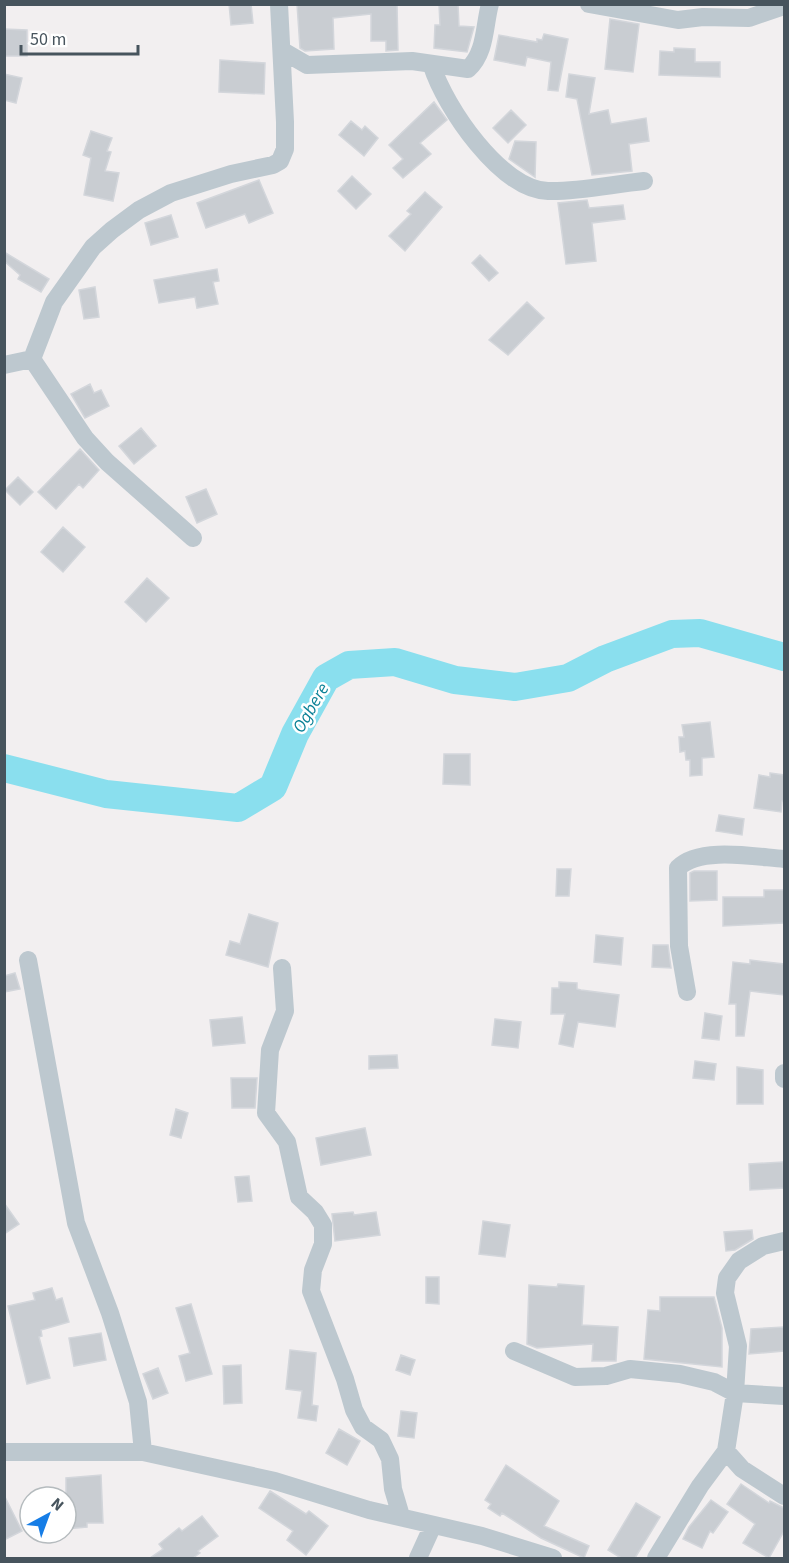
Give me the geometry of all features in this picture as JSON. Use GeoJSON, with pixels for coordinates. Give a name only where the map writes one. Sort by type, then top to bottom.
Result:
{"type":"FeatureCollection","features":[{"type":"Feature","properties":{"kind":"street"},"geometry":{"type":"LineString","coordinates":[[32,359],[54,302],[93,247],[112,230],[139,210],[171,194],[231,174],[273,165],[280,161],[285,149],[283,51],[279,4]]}},
{"type":"Feature","properties":{"kind":"street"},"geometry":{"type":"LineString","coordinates":[[283,51],[307,65],[388,61],[468,69],[476,62],[483,44],[490,4]]}},
{"type":"Feature","properties":{"kind":"street"},"geometry":{"type":"LineString","coordinates":[[589,4],[678,20],[703,17],[749,18],[784,6]]}},
{"type":"Feature","properties":{"kind":"street"},"geometry":{"type":"LineString","coordinates":[[432,66],[439,87],[456,114],[500,167],[526,187],[548,191],[644,181]]}},
{"type":"Feature","properties":{"kind":"street"},"geometry":{"type":"LineString","coordinates":[[4,365],[32,359]]}},
{"type":"Feature","properties":{"kind":"street"},"geometry":{"type":"LineString","coordinates":[[32,359],[85,438],[107,462],[193,538]]}},
{"type":"Feature","properties":{"kind":"street"},"geometry":{"type":"LineString","coordinates":[[687,992],[679,946],[678,868],[686,860],[711,855],[784,859]]}},
{"type":"Feature","properties":{"kind":"street"},"geometry":{"type":"LineString","coordinates":[[28,960],[76,1223],[110,1313],[138,1402],[143,1452]]}},
{"type":"Feature","properties":{"kind":"street"},"geometry":{"type":"LineString","coordinates":[[282,968],[285,1011],[270,1050],[266,1113],[287,1142],[299,1197],[315,1212],[323,1225],[323,1244],[313,1270],[311,1291],[345,1379],[354,1410],[363,1427],[381,1440],[390,1459],[393,1489],[401,1516]]}},
{"type":"Feature","properties":{"kind":"street"},"geometry":{"type":"LineString","coordinates":[[784,1073],[784,1079]]}},
{"type":"Feature","properties":{"kind":"street"},"geometry":{"type":"LineString","coordinates":[[656,1558],[700,1486],[726,1451],[735,1393],[738,1347],[724,1293],[727,1278],[739,1261],[763,1246],[784,1241]]}},
{"type":"Feature","properties":{"kind":"street"},"geometry":{"type":"LineString","coordinates":[[514,1351],[575,1377],[606,1376],[630,1369],[670,1373],[714,1382],[735,1393],[784,1396]]}},
{"type":"Feature","properties":{"kind":"street"},"geometry":{"type":"LineString","coordinates":[[726,1451],[742,1469],[784,1496]]}},
{"type":"Feature","properties":{"kind":"street"},"geometry":{"type":"LineString","coordinates":[[4,1452],[143,1452],[276,1481],[369,1510],[482,1536],[553,1558]]}},
{"type":"Feature","properties":{"kind":"street"},"geometry":{"type":"LineString","coordinates":[[418,1558],[434,1526]]}},
{"type":"Feature","properties":{"kind":"building"},"geometry":{"type":"Polygon","coordinates":[[[229,4],[251,4],[253,23],[231,25],[229,4]]]}},
{"type":"Feature","properties":{"kind":"building"},"geometry":{"type":"Polygon","coordinates":[[[297,4],[397,4],[398,50],[386,51],[386,41],[371,41],[371,14],[333,18],[334,49],[305,51],[300,48],[297,4]]]}},
{"type":"Feature","properties":{"kind":"building"},"geometry":{"type":"Polygon","coordinates":[[[439,4],[458,4],[459,26],[474,27],[467,52],[434,48],[435,25],[440,25],[439,4]]]}},
{"type":"Feature","properties":{"kind":"building"},"geometry":{"type":"Polygon","coordinates":[[[610,19],[639,24],[633,72],[605,69],[610,19]]]}},
{"type":"Feature","properties":{"kind":"building"},"geometry":{"type":"Polygon","coordinates":[[[4,29],[27,30],[27,56],[4,56],[4,29]]]}},
{"type":"Feature","properties":{"kind":"building"},"geometry":{"type":"Polygon","coordinates":[[[544,34],[568,39],[558,91],[548,90],[551,62],[527,57],[525,66],[494,60],[499,35],[537,42],[537,39],[542,40],[544,34]]]}},
{"type":"Feature","properties":{"kind":"building"},"geometry":{"type":"Polygon","coordinates":[[[674,48],[695,49],[695,62],[720,62],[720,77],[659,75],[660,51],[674,52],[674,48]]]}},
{"type":"Feature","properties":{"kind":"building"},"geometry":{"type":"Polygon","coordinates":[[[220,60],[265,63],[264,94],[219,92],[220,60]]]}},
{"type":"Feature","properties":{"kind":"building"},"geometry":{"type":"Polygon","coordinates":[[[4,74],[22,78],[16,103],[4,100],[4,74]]]}},
{"type":"Feature","properties":{"kind":"building"},"geometry":{"type":"Polygon","coordinates":[[[569,74],[595,78],[589,114],[608,110],[611,124],[646,118],[649,141],[629,144],[632,171],[592,175],[577,99],[566,97],[569,74]]]}},
{"type":"Feature","properties":{"kind":"building"},"geometry":{"type":"Polygon","coordinates":[[[434,102],[447,120],[420,143],[431,154],[403,178],[393,168],[403,159],[389,145],[434,102]]]}},
{"type":"Feature","properties":{"kind":"building"},"geometry":{"type":"Polygon","coordinates":[[[511,110],[526,125],[508,143],[493,128],[511,110]]]}},
{"type":"Feature","properties":{"kind":"building"},"geometry":{"type":"Polygon","coordinates":[[[351,121],[362,130],[365,126],[378,138],[364,156],[339,135],[351,121]]]}},
{"type":"Feature","properties":{"kind":"building"},"geometry":{"type":"Polygon","coordinates":[[[91,131],[112,138],[107,151],[111,152],[105,171],[119,173],[113,201],[84,195],[91,158],[83,155],[91,131]]]}},
{"type":"Feature","properties":{"kind":"building"},"geometry":{"type":"Polygon","coordinates":[[[515,141],[536,142],[535,177],[509,159],[515,141]]]}},
{"type":"Feature","properties":{"kind":"building"},"geometry":{"type":"Polygon","coordinates":[[[352,176],[371,194],[356,209],[338,191],[352,176]]]}},
{"type":"Feature","properties":{"kind":"building"},"geometry":{"type":"Polygon","coordinates":[[[259,180],[273,213],[249,223],[245,214],[206,228],[197,203],[259,180]]]}},
{"type":"Feature","properties":{"kind":"building"},"geometry":{"type":"Polygon","coordinates":[[[425,192],[442,207],[405,251],[389,236],[411,214],[407,211],[425,192]]]}},
{"type":"Feature","properties":{"kind":"building"},"geometry":{"type":"Polygon","coordinates":[[[587,200],[589,208],[623,205],[625,219],[592,223],[596,261],[566,264],[558,203],[587,200]]]}},
{"type":"Feature","properties":{"kind":"building"},"geometry":{"type":"Polygon","coordinates":[[[171,215],[178,237],[151,245],[145,223],[171,215]]]}},
{"type":"Feature","properties":{"kind":"building"},"geometry":{"type":"Polygon","coordinates":[[[4,252],[49,279],[41,292],[18,279],[20,275],[4,261],[4,252]]]}},
{"type":"Feature","properties":{"kind":"building"},"geometry":{"type":"Polygon","coordinates":[[[480,255],[498,273],[489,281],[472,263],[480,255]]]}},
{"type":"Feature","properties":{"kind":"building"},"geometry":{"type":"Polygon","coordinates":[[[217,269],[219,281],[213,282],[218,304],[197,308],[195,297],[159,303],[154,280],[217,269]]]}},
{"type":"Feature","properties":{"kind":"building"},"geometry":{"type":"Polygon","coordinates":[[[95,287],[99,317],[84,319],[79,290],[95,287]]]}},
{"type":"Feature","properties":{"kind":"building"},"geometry":{"type":"Polygon","coordinates":[[[527,302],[544,318],[508,355],[489,340],[527,302]]]}},
{"type":"Feature","properties":{"kind":"building"},"geometry":{"type":"Polygon","coordinates":[[[90,384],[94,393],[101,390],[109,406],[85,418],[71,394],[90,384]]]}},
{"type":"Feature","properties":{"kind":"building"},"geometry":{"type":"Polygon","coordinates":[[[141,428],[156,446],[134,464],[119,446],[141,428]]]}},
{"type":"Feature","properties":{"kind":"building"},"geometry":{"type":"Polygon","coordinates":[[[80,449],[99,470],[83,488],[79,484],[56,509],[38,492],[80,449]]]}},
{"type":"Feature","properties":{"kind":"building"},"geometry":{"type":"Polygon","coordinates":[[[18,477],[33,492],[20,505],[5,490],[18,477]]]}},
{"type":"Feature","properties":{"kind":"building"},"geometry":{"type":"Polygon","coordinates":[[[206,489],[217,514],[197,523],[186,497],[206,489]]]}},
{"type":"Feature","properties":{"kind":"building"},"geometry":{"type":"Polygon","coordinates":[[[63,527],[85,547],[63,572],[41,552],[63,527]]]}},
{"type":"Feature","properties":{"kind":"building"},"geometry":{"type":"Polygon","coordinates":[[[147,578],[169,598],[146,622],[125,602],[147,578]]]}},
{"type":"Feature","properties":{"kind":"building"},"geometry":{"type":"Polygon","coordinates":[[[710,722],[714,757],[702,758],[702,775],[690,776],[690,760],[686,760],[685,751],[680,752],[679,737],[684,737],[682,725],[710,722]]]}},
{"type":"Feature","properties":{"kind":"building"},"geometry":{"type":"Polygon","coordinates":[[[444,754],[470,754],[470,785],[443,784],[444,754]]]}},
{"type":"Feature","properties":{"kind":"building"},"geometry":{"type":"Polygon","coordinates":[[[770,773],[784,775],[784,801],[782,801],[781,812],[754,808],[759,775],[770,777],[770,773]]]}},
{"type":"Feature","properties":{"kind":"building"},"geometry":{"type":"Polygon","coordinates":[[[719,815],[744,819],[742,835],[716,831],[719,815]]]}},
{"type":"Feature","properties":{"kind":"building"},"geometry":{"type":"Polygon","coordinates":[[[557,869],[571,869],[569,896],[556,896],[557,869]]]}},
{"type":"Feature","properties":{"kind":"building"},"geometry":{"type":"Polygon","coordinates":[[[717,871],[717,900],[690,901],[690,873],[717,871]]]}},
{"type":"Feature","properties":{"kind":"building"},"geometry":{"type":"Polygon","coordinates":[[[764,890],[784,890],[784,923],[723,926],[723,897],[764,897],[764,890]]]}},
{"type":"Feature","properties":{"kind":"building"},"geometry":{"type":"Polygon","coordinates":[[[249,914],[278,923],[268,967],[226,955],[230,941],[240,944],[249,914]]]}},
{"type":"Feature","properties":{"kind":"building"},"geometry":{"type":"Polygon","coordinates":[[[596,935],[623,938],[621,965],[594,962],[596,935]]]}},
{"type":"Feature","properties":{"kind":"building"},"geometry":{"type":"Polygon","coordinates":[[[653,945],[668,945],[671,968],[652,967],[653,945]]]}},
{"type":"Feature","properties":{"kind":"building"},"geometry":{"type":"Polygon","coordinates":[[[750,960],[784,964],[784,995],[750,991],[744,1036],[736,1036],[736,1004],[729,1004],[733,962],[750,964],[750,960]]]}},
{"type":"Feature","properties":{"kind":"building"},"geometry":{"type":"Polygon","coordinates":[[[15,973],[20,989],[4,992],[4,976],[15,973]]]}},
{"type":"Feature","properties":{"kind":"building"},"geometry":{"type":"Polygon","coordinates":[[[559,982],[577,983],[577,989],[581,990],[619,995],[615,1027],[578,1022],[573,1047],[559,1044],[565,1014],[551,1014],[552,988],[559,988],[559,982]]]}},
{"type":"Feature","properties":{"kind":"building"},"geometry":{"type":"Polygon","coordinates":[[[705,1013],[722,1016],[719,1040],[702,1038],[705,1013]]]}},
{"type":"Feature","properties":{"kind":"building"},"geometry":{"type":"Polygon","coordinates":[[[242,1017],[245,1043],[213,1046],[210,1020],[242,1017]]]}},
{"type":"Feature","properties":{"kind":"building"},"geometry":{"type":"Polygon","coordinates":[[[495,1019],[521,1022],[518,1048],[492,1045],[495,1019]]]}},
{"type":"Feature","properties":{"kind":"building"},"geometry":{"type":"Polygon","coordinates":[[[397,1055],[398,1068],[369,1069],[369,1056],[397,1055]]]}},
{"type":"Feature","properties":{"kind":"building"},"geometry":{"type":"Polygon","coordinates":[[[695,1061],[716,1064],[714,1080],[693,1078],[695,1061]]]}},
{"type":"Feature","properties":{"kind":"building"},"geometry":{"type":"Polygon","coordinates":[[[737,1067],[763,1070],[763,1104],[737,1104],[737,1067]]]}},
{"type":"Feature","properties":{"kind":"building"},"geometry":{"type":"Polygon","coordinates":[[[231,1078],[257,1078],[255,1108],[232,1108],[231,1078]]]}},
{"type":"Feature","properties":{"kind":"building"},"geometry":{"type":"Polygon","coordinates":[[[176,1109],[188,1113],[181,1138],[170,1135],[176,1109]]]}},
{"type":"Feature","properties":{"kind":"building"},"geometry":{"type":"Polygon","coordinates":[[[365,1128],[371,1155],[321,1165],[316,1138],[365,1128]]]}},
{"type":"Feature","properties":{"kind":"building"},"geometry":{"type":"Polygon","coordinates":[[[783,1162],[784,1188],[750,1190],[749,1164],[783,1162]]]}},
{"type":"Feature","properties":{"kind":"building"},"geometry":{"type":"Polygon","coordinates":[[[249,1176],[252,1201],[238,1202],[235,1177],[249,1176]]]}},
{"type":"Feature","properties":{"kind":"building"},"geometry":{"type":"Polygon","coordinates":[[[4,1203],[19,1224],[4,1234],[4,1203]]]}},
{"type":"Feature","properties":{"kind":"building"},"geometry":{"type":"Polygon","coordinates":[[[353,1212],[354,1215],[376,1212],[380,1235],[335,1241],[332,1214],[353,1212]]]}},
{"type":"Feature","properties":{"kind":"building"},"geometry":{"type":"Polygon","coordinates":[[[483,1221],[510,1225],[505,1257],[479,1254],[483,1221]]]}},
{"type":"Feature","properties":{"kind":"building"},"geometry":{"type":"Polygon","coordinates":[[[752,1230],[753,1239],[735,1250],[726,1251],[724,1232],[752,1230]]]}},
{"type":"Feature","properties":{"kind":"building"},"geometry":{"type":"Polygon","coordinates":[[[426,1277],[439,1277],[439,1304],[426,1303],[426,1277]]]}},
{"type":"Feature","properties":{"kind":"building"},"geometry":{"type":"Polygon","coordinates":[[[558,1284],[584,1286],[582,1325],[618,1327],[616,1361],[592,1361],[593,1344],[537,1348],[527,1344],[529,1285],[557,1287],[558,1284]]]}},
{"type":"Feature","properties":{"kind":"building"},"geometry":{"type":"Polygon","coordinates":[[[52,1288],[56,1300],[62,1298],[69,1322],[41,1330],[42,1336],[39,1337],[50,1378],[27,1384],[8,1306],[35,1300],[33,1293],[52,1288]]]}},
{"type":"Feature","properties":{"kind":"building"},"geometry":{"type":"Polygon","coordinates":[[[660,1297],[714,1297],[722,1328],[722,1367],[644,1359],[648,1310],[660,1311],[660,1297]]]}},
{"type":"Feature","properties":{"kind":"building"},"geometry":{"type":"Polygon","coordinates":[[[191,1304],[212,1374],[186,1381],[179,1356],[190,1353],[176,1308],[191,1304]]]}},
{"type":"Feature","properties":{"kind":"building"},"geometry":{"type":"Polygon","coordinates":[[[784,1327],[784,1351],[749,1354],[751,1329],[784,1327]]]}},
{"type":"Feature","properties":{"kind":"building"},"geometry":{"type":"Polygon","coordinates":[[[101,1333],[106,1360],[74,1366],[69,1338],[101,1333]]]}},
{"type":"Feature","properties":{"kind":"building"},"geometry":{"type":"Polygon","coordinates":[[[290,1350],[316,1353],[312,1405],[318,1406],[316,1421],[298,1418],[302,1391],[286,1389],[290,1350]]]}},
{"type":"Feature","properties":{"kind":"building"},"geometry":{"type":"Polygon","coordinates":[[[401,1355],[415,1360],[410,1375],[396,1370],[401,1355]]]}},
{"type":"Feature","properties":{"kind":"building"},"geometry":{"type":"Polygon","coordinates":[[[241,1365],[242,1403],[224,1404],[223,1366],[241,1365]]]}},
{"type":"Feature","properties":{"kind":"building"},"geometry":{"type":"Polygon","coordinates":[[[158,1368],[168,1393],[153,1399],[143,1374],[158,1368]]]}},
{"type":"Feature","properties":{"kind":"building"},"geometry":{"type":"Polygon","coordinates":[[[401,1411],[417,1413],[414,1438],[398,1436],[401,1411]]]}},
{"type":"Feature","properties":{"kind":"building"},"geometry":{"type":"Polygon","coordinates":[[[339,1429],[360,1441],[347,1465],[326,1453],[339,1429]]]}},
{"type":"Feature","properties":{"kind":"building"},"geometry":{"type":"Polygon","coordinates":[[[506,1465],[559,1501],[544,1526],[589,1546],[584,1558],[541,1538],[502,1513],[500,1516],[488,1508],[491,1504],[485,1500],[506,1465]]]}},
{"type":"Feature","properties":{"kind":"building"},"geometry":{"type":"Polygon","coordinates":[[[101,1475],[103,1523],[87,1523],[87,1527],[78,1528],[78,1485],[66,1485],[66,1478],[101,1475]]]}},
{"type":"Feature","properties":{"kind":"building"},"geometry":{"type":"Polygon","coordinates":[[[741,1484],[769,1503],[770,1501],[784,1508],[784,1531],[769,1558],[743,1543],[755,1524],[727,1504],[741,1484]]]}},
{"type":"Feature","properties":{"kind":"building"},"geometry":{"type":"Polygon","coordinates":[[[270,1491],[306,1514],[309,1511],[328,1526],[306,1555],[287,1540],[293,1531],[259,1508],[270,1491]]]}},
{"type":"Feature","properties":{"kind":"building"},"geometry":{"type":"Polygon","coordinates":[[[4,1495],[18,1523],[18,1533],[4,1540],[4,1495]]]}},
{"type":"Feature","properties":{"kind":"building"},"geometry":{"type":"Polygon","coordinates":[[[711,1500],[728,1512],[713,1533],[710,1531],[702,1548],[683,1539],[689,1527],[711,1500]]]}},
{"type":"Feature","properties":{"kind":"building"},"geometry":{"type":"Polygon","coordinates":[[[636,1503],[660,1517],[635,1558],[621,1558],[608,1550],[636,1503]]]}},
{"type":"Feature","properties":{"kind":"building"},"geometry":{"type":"Polygon","coordinates":[[[202,1516],[218,1536],[198,1551],[200,1553],[193,1558],[150,1558],[163,1549],[159,1544],[179,1528],[182,1531],[202,1516]]]}},
{"type":"Feature","properties":{"kind":"waterway","name":"Ogbere"},"geometry":{"type":"LineString","coordinates":[[4,768],[106,794],[238,808],[273,787],[295,734],[326,678],[349,665],[395,662],[455,680],[515,687],[568,678],[605,659],[672,634],[700,633],[784,657]]}}]}
